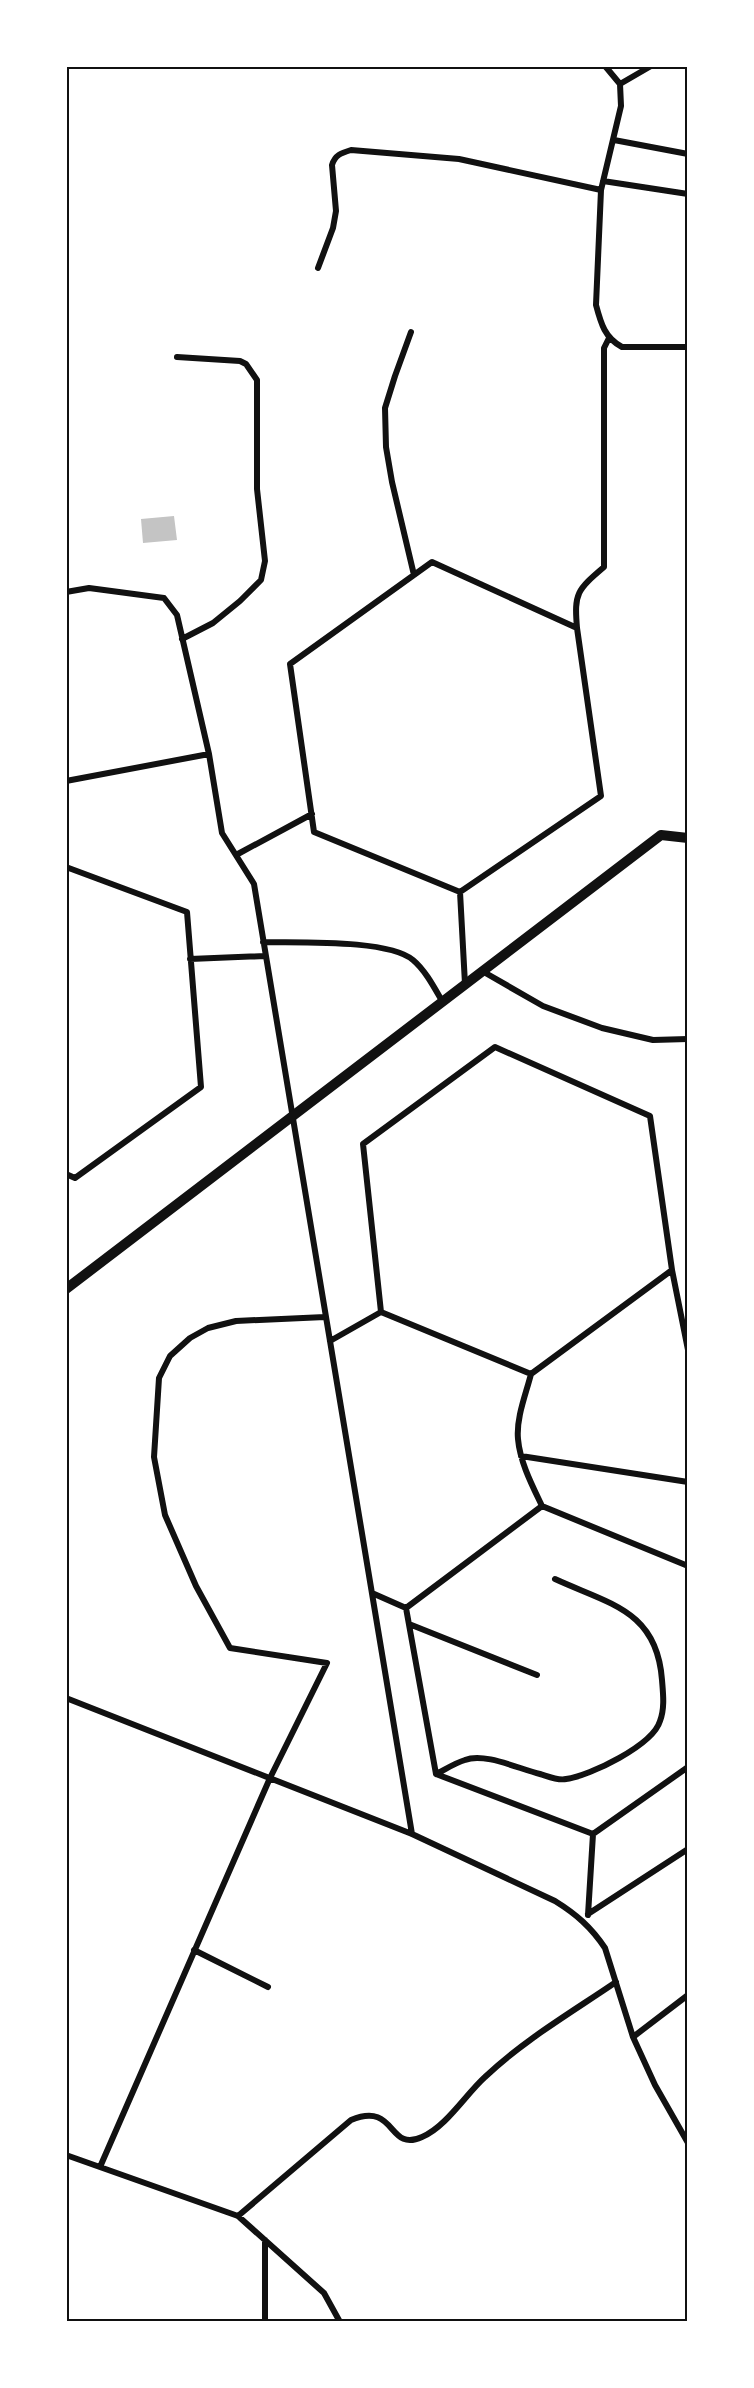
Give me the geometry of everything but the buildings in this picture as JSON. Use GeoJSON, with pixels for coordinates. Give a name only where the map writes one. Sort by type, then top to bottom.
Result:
{"type":"FeatureCollection","features":[{"type":"Feature","properties":{"kind":"street"},"geometry":{"type":"LineString","coordinates":[[605,66],[620,84],[621,106],[601,190],[596,305],[600,321],[609,338],[622,347],[688,347]]}},
{"type":"Feature","properties":{"kind":"street"},"geometry":{"type":"LineString","coordinates":[[620,84],[651,66]]}},
{"type":"Feature","properties":{"kind":"street"},"geometry":{"type":"LineString","coordinates":[[614,140],[688,154]]}},
{"type":"Feature","properties":{"kind":"street"},"geometry":{"type":"LineString","coordinates":[[318,268],[333,228],[336,211],[332,165],[334,158],[340,153],[351,150],[459,159],[601,190]]}},
{"type":"Feature","properties":{"kind":"street"},"geometry":{"type":"LineString","coordinates":[[603,181],[688,195]]}},
{"type":"Feature","properties":{"kind":"street"},"geometry":{"type":"LineString","coordinates":[[411,332],[394,376],[385,408],[386,447],[392,482],[414,575]]}},
{"type":"Feature","properties":{"kind":"street"},"geometry":{"type":"LineString","coordinates":[[460,892],[601,796],[575,602],[583,584],[604,567],[604,348],[609,338]]}},
{"type":"Feature","properties":{"kind":"street"},"geometry":{"type":"LineString","coordinates":[[177,357],[240,361],[246,364],[257,380],[257,489],[266,561],[261,580],[240,601],[213,623],[182,639]]}},
{"type":"Feature","properties":{"kind":"street"},"geometry":{"type":"LineString","coordinates":[[460,892],[314,832],[290,664],[432,562],[577,628]]}},
{"type":"Feature","properties":{"kind":"street"},"geometry":{"type":"LineString","coordinates":[[66,592],[89,588],[164,598],[177,615],[209,754],[222,833],[254,884],[412,1834]]}},
{"type":"Feature","properties":{"kind":"street"},"geometry":{"type":"LineString","coordinates":[[66,779],[209,754]]}},
{"type":"Feature","properties":{"kind":"street"},"geometry":{"type":"LineString","coordinates":[[236,855],[312,814]]}},
{"type":"Feature","properties":{"kind":"street"},"geometry":{"type":"LineString","coordinates":[[66,1289],[661,835],[688,838]]}},
{"type":"Feature","properties":{"kind":"street"},"geometry":{"type":"LineString","coordinates":[[66,867],[187,912],[201,1087],[75,1178],[66,1174]]}},
{"type":"Feature","properties":{"kind":"street"},"geometry":{"type":"LineString","coordinates":[[460,892],[465,984]]}},
{"type":"Feature","properties":{"kind":"street"},"geometry":{"type":"LineString","coordinates":[[263,942],[363,945],[394,950],[412,959],[427,976],[442,1001]]}},
{"type":"Feature","properties":{"kind":"street"},"geometry":{"type":"LineString","coordinates":[[190,959],[265,956]]}},
{"type":"Feature","properties":{"kind":"street"},"geometry":{"type":"LineString","coordinates":[[482,971],[543,1006],[602,1028],[653,1040],[688,1040]]}},
{"type":"Feature","properties":{"kind":"street"},"geometry":{"type":"LineString","coordinates":[[381,1312],[363,1144],[495,1047],[650,1116],[672,1270],[688,1350]]}},
{"type":"Feature","properties":{"kind":"street"},"geometry":{"type":"LineString","coordinates":[[672,1270],[531,1374],[520,1415],[517,1437],[521,1456],[542,1506],[688,1566]]}},
{"type":"Feature","properties":{"kind":"street"},"geometry":{"type":"LineString","coordinates":[[330,1341],[381,1312]]}},
{"type":"Feature","properties":{"kind":"street"},"geometry":{"type":"LineString","coordinates":[[381,1312],[531,1374]]}},
{"type":"Feature","properties":{"kind":"street"},"geometry":{"type":"LineString","coordinates":[[100,2167],[270,1778],[327,1663],[230,1648],[196,1586],[165,1515],[154,1457],[159,1378],[170,1356],[190,1338],[208,1328],[236,1321],[326,1317]]}},
{"type":"Feature","properties":{"kind":"street"},"geometry":{"type":"LineString","coordinates":[[521,1456],[688,1482]]}},
{"type":"Feature","properties":{"kind":"street"},"geometry":{"type":"LineString","coordinates":[[406,1608],[542,1506]]}},
{"type":"Feature","properties":{"kind":"street"},"geometry":{"type":"LineString","coordinates":[[436,1774],[466,1759],[482,1757],[564,1780],[615,1759],[647,1740],[660,1723],[663,1705],[660,1662],[649,1632],[625,1611],[555,1579]]}},
{"type":"Feature","properties":{"kind":"street"},"geometry":{"type":"LineString","coordinates":[[372,1593],[406,1608]]}},
{"type":"Feature","properties":{"kind":"street"},"geometry":{"type":"LineString","coordinates":[[406,1608],[436,1774]]}},
{"type":"Feature","properties":{"kind":"street"},"geometry":{"type":"LineString","coordinates":[[409,1624],[537,1675]]}},
{"type":"Feature","properties":{"kind":"street"},"geometry":{"type":"LineString","coordinates":[[66,1698],[412,1834],[555,1901],[573,1912],[587,1924],[605,1947],[633,2037],[655,2085],[687,2139]]}},
{"type":"Feature","properties":{"kind":"street"},"geometry":{"type":"LineString","coordinates":[[593,1834],[688,1767]]}},
{"type":"Feature","properties":{"kind":"street"},"geometry":{"type":"LineString","coordinates":[[436,1774],[593,1834]]}},
{"type":"Feature","properties":{"kind":"street"},"geometry":{"type":"LineString","coordinates":[[587,1924],[593,1834]]}},
{"type":"Feature","properties":{"kind":"street"},"geometry":{"type":"LineString","coordinates":[[588,1914],[688,1849]]}},
{"type":"Feature","properties":{"kind":"street"},"geometry":{"type":"LineString","coordinates":[[195,1950],[268,1987]]}},
{"type":"Feature","properties":{"kind":"street"},"geometry":{"type":"LineString","coordinates":[[238,2216],[351,2120],[362,2115],[383,2118],[402,2139],[410,2140],[428,2134],[486,2076],[544,2031],[616,1982]]}},
{"type":"Feature","properties":{"kind":"street"},"geometry":{"type":"LineString","coordinates":[[633,2037],[688,1995]]}},
{"type":"Feature","properties":{"kind":"street"},"geometry":{"type":"LineString","coordinates":[[66,2156],[238,2216],[324,2294],[340,2322]]}},
{"type":"Feature","properties":{"kind":"street"},"geometry":{"type":"LineString","coordinates":[[265,2240],[265,2322]]}}]}
